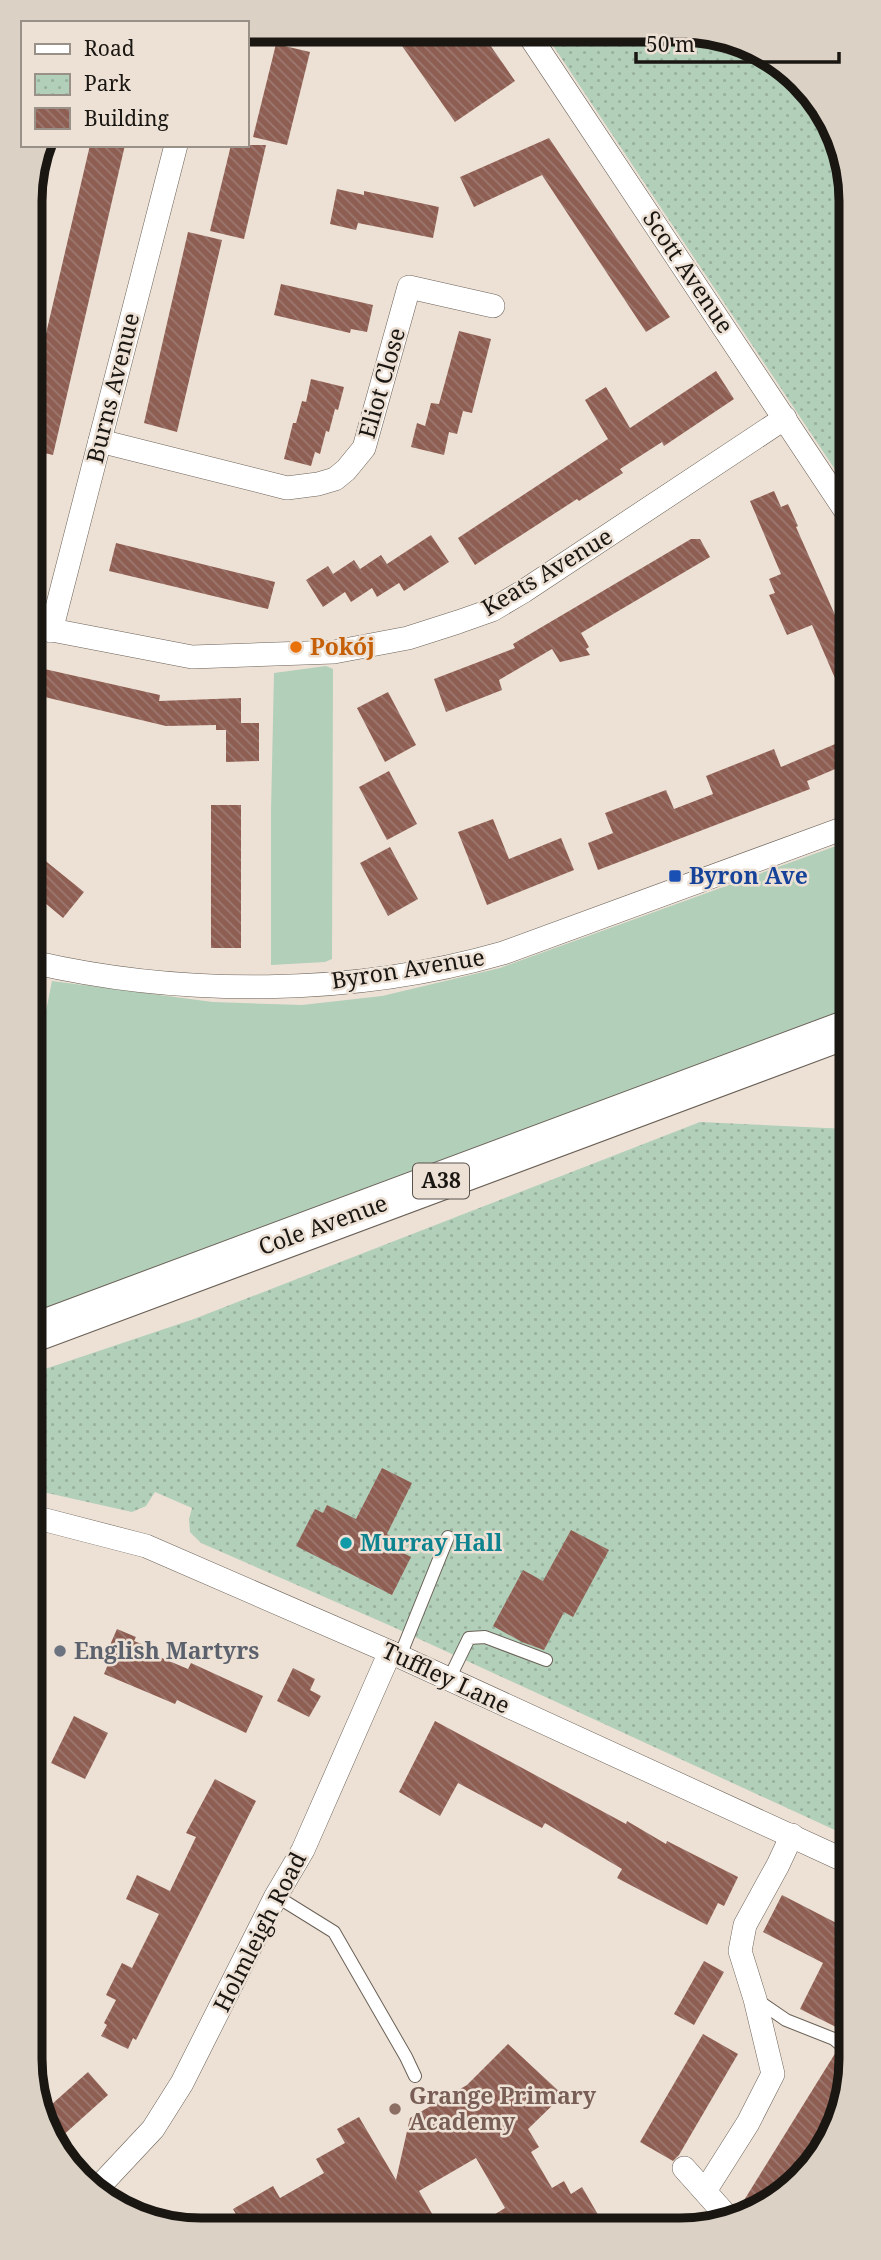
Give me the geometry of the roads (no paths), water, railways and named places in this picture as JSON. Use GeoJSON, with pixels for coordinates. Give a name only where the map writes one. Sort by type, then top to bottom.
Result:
{"type":"FeatureCollection","features":[{"type":"Feature","properties":{"kind":"highway","name":"Cole Avenue"},"geometry":{"type":"LineString","coordinates":[[42,1330],[839,1032]]}},
{"type":"Feature","properties":{"kind":"street","name":"Scott Avenue"},"geometry":{"type":"LineString","coordinates":[[534,42],[839,502]]}},
{"type":"Feature","properties":{"kind":"street","name":"Burns Avenue"},"geometry":{"type":"LineString","coordinates":[[42,626],[100,441],[175,147]]}},
{"type":"Feature","properties":{"kind":"street","name":"Eliot Close"},"geometry":{"type":"LineString","coordinates":[[100,441],[287,488],[335,479],[364,448],[409,287],[493,306]]}},
{"type":"Feature","properties":{"kind":"street","name":"Keats Avenue"},"geometry":{"type":"LineString","coordinates":[[42,629],[192,657],[334,652],[408,638],[492,610],[785,418]]}},
{"type":"Feature","properties":{"kind":"street","name":"Byron Avenue"},"geometry":{"type":"LineString","coordinates":[[42,963],[190,986],[339,982],[430,970],[502,953],[839,830]]}},
{"type":"Feature","properties":{"kind":"street","name":"Tuffley Lane"},"geometry":{"type":"LineString","coordinates":[[42,1519],[137,1543],[395,1654],[839,1858]]}},
{"type":"Feature","properties":{"kind":"street","name":"Holmleigh Road"},"geometry":{"type":"LineString","coordinates":[[103,2183],[153,2129],[182,2083],[276,1896],[303,1850],[395,1654]]}},
{"type":"Feature","properties":{"kind":"street"},"geometry":{"type":"LineString","coordinates":[[705,2192],[748,2123],[773,2074],[755,1998],[740,1951],[745,1925],[792,1835]]}},
{"type":"Feature","properties":{"kind":"street"},"geometry":{"type":"LineString","coordinates":[[684,2168],[722,2213]]}},
{"type":"Feature","properties":{"kind":"lane"},"geometry":{"type":"LineString","coordinates":[[395,1654],[448,1537]]}},
{"type":"Feature","properties":{"kind":"lane"},"geometry":{"type":"LineString","coordinates":[[449,1679],[469,1638],[485,1637],[545,1660]]}},
{"type":"Feature","properties":{"kind":"lane"},"geometry":{"type":"LineString","coordinates":[[276,1896],[334,1932],[415,2076]]}},
{"type":"Feature","properties":{"kind":"lane"},"geometry":{"type":"LineString","coordinates":[[755,1998],[786,2020],[839,2043]]}},
{"type":"Feature","properties":{"kind":"place","name":"Pokój"},"geometry":{"type":"Point","coordinates":[296,647]}},
{"type":"Feature","properties":{"kind":"place","name":"Byron Ave"},"geometry":{"type":"Point","coordinates":[675,876]}},
{"type":"Feature","properties":{"kind":"place","name":"Murray Hall"},"geometry":{"type":"Point","coordinates":[346,1543]}},
{"type":"Feature","properties":{"kind":"place","name":"English Martyrs"},"geometry":{"type":"Point","coordinates":[60,1651]}},
{"type":"Feature","properties":{"kind":"place","name":"Grange Primary Academy"},"geometry":{"type":"Point","coordinates":[395,2109]}}]}
